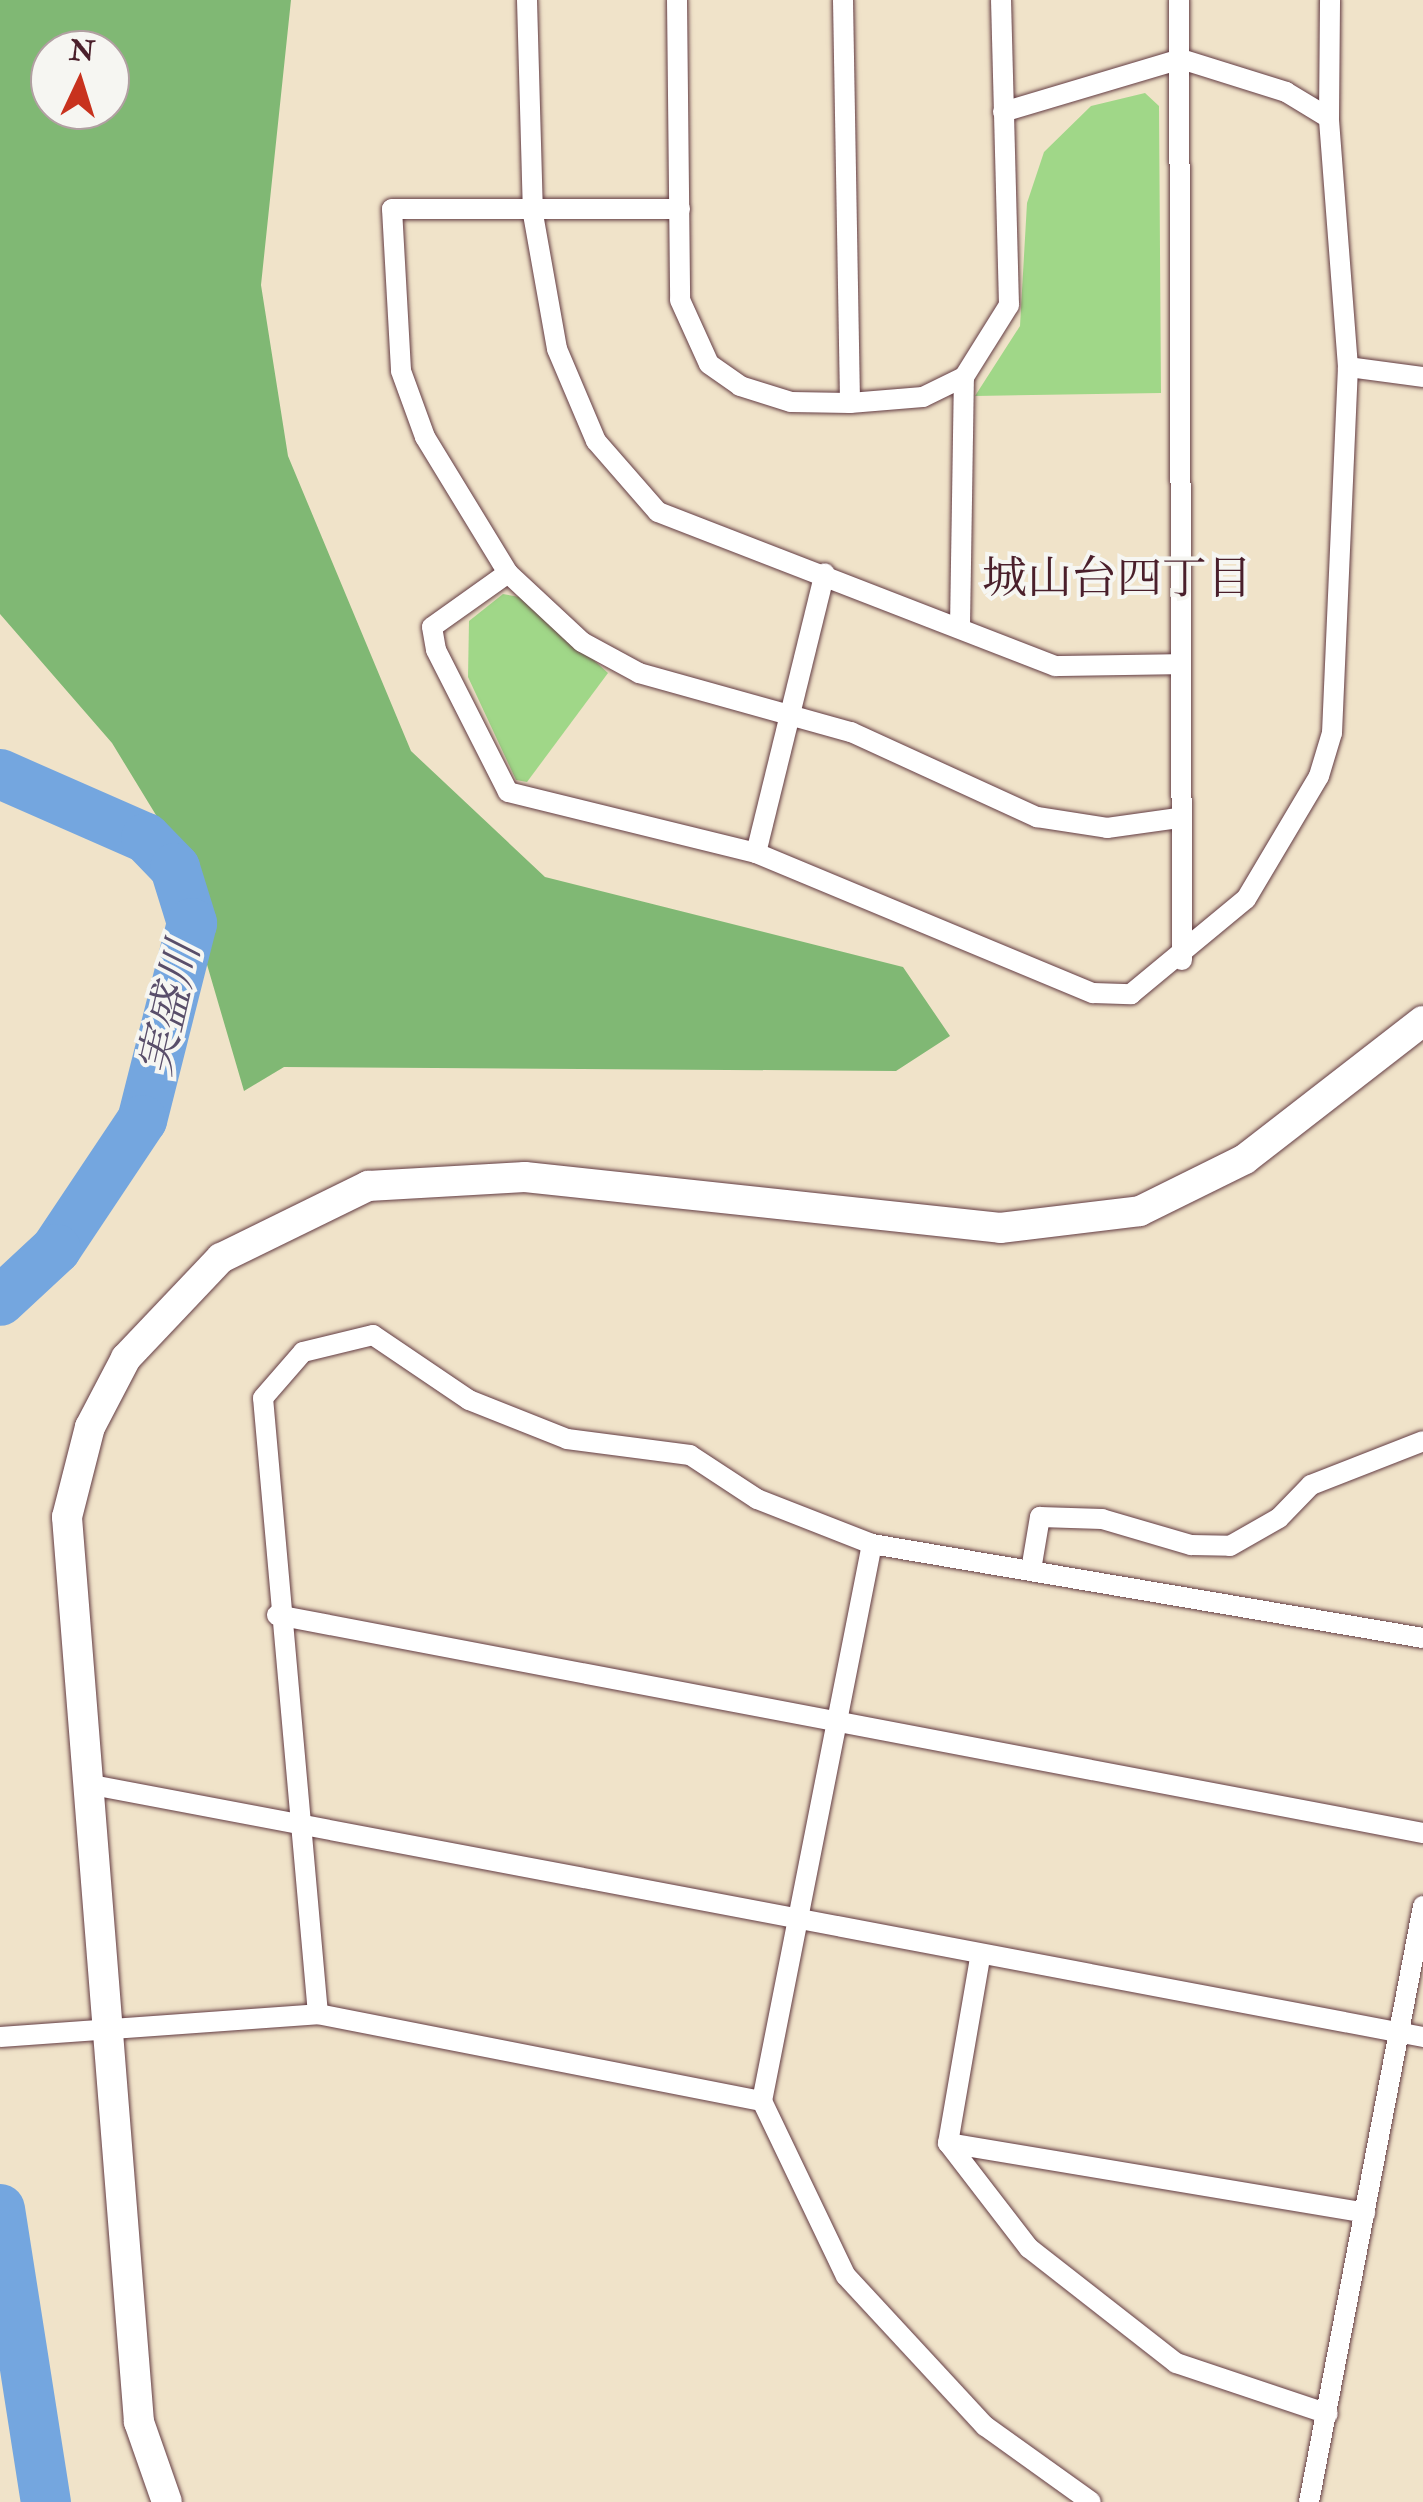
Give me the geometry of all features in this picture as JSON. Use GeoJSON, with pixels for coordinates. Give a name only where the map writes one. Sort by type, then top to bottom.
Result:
{"type":"FeatureCollection","features":[{"type":"Feature","properties":{"kind":"street"},"geometry":{"type":"LineString","coordinates":[[527,0],[533,214],[557,349],[596,442],[658,512],[825,573],[1055,666],[1179,664]]}},
{"type":"Feature","properties":{"kind":"street"},"geometry":{"type":"LineString","coordinates":[[677,0],[680,300],[709,364],[740,386],[791,402],[850,403],[923,397],[964,377]]}},
{"type":"Feature","properties":{"kind":"street"},"geometry":{"type":"LineString","coordinates":[[843,0],[850,403]]}},
{"type":"Feature","properties":{"kind":"street"},"geometry":{"type":"LineString","coordinates":[[960,627],[964,377],[1009,305],[1000,0]]}},
{"type":"Feature","properties":{"kind":"street"},"geometry":{"type":"LineString","coordinates":[[1179,0],[1182,59],[1178,818],[1182,960]]}},
{"type":"Feature","properties":{"kind":"street"},"geometry":{"type":"LineString","coordinates":[[508,574],[432,627],[508,792],[756,853],[1093,994],[1132,994],[1182,960],[1246,899],[1318,776],[1332,733],[1348,367],[1329,118],[1330,0]]}},
{"type":"Feature","properties":{"kind":"street"},"geometry":{"type":"LineString","coordinates":[[1003,112],[1182,59],[1286,92],[1329,118]]}},
{"type":"Feature","properties":{"kind":"street"},"geometry":{"type":"LineString","coordinates":[[680,209],[533,214],[392,209],[401,371],[425,437],[508,574],[582,642],[639,674],[851,732],[1037,817],[1095,828],[1178,818]]}},
{"type":"Feature","properties":{"kind":"street"},"geometry":{"type":"LineString","coordinates":[[1348,367],[1423,377]]}},
{"type":"Feature","properties":{"kind":"street"},"geometry":{"type":"LineString","coordinates":[[756,853],[825,573]]}},
{"type":"Feature","properties":{"kind":"street"},"geometry":{"type":"LineString","coordinates":[[167,2502],[139,2422],[104,2028],[67,1517],[90,1428],[126,1358],[220,1258],[368,1186],[526,1178],[1000,1228],[1140,1211],[1246,1159],[1423,1021]]}},
{"type":"Feature","properties":{"kind":"street"},"geometry":{"type":"LineString","coordinates":[[318,2014],[277,1615],[262,1398],[303,1352],[373,1335],[469,1400],[567,1439],[690,1455],[758,1499],[872,1544],[1423,1638]]}},
{"type":"Feature","properties":{"kind":"street"},"geometry":{"type":"LineString","coordinates":[[1031,1570],[1040,1517],[1102,1519],[1192,1546],[1230,1546],[1280,1518],[1311,1485],[1423,1441]]}},
{"type":"Feature","properties":{"kind":"street"},"geometry":{"type":"LineString","coordinates":[[872,1544],[762,2102],[846,2276],[985,2426],[1091,2502]]}},
{"type":"Feature","properties":{"kind":"street"},"geometry":{"type":"LineString","coordinates":[[277,1615],[1423,1833]]}},
{"type":"Feature","properties":{"kind":"street"},"geometry":{"type":"LineString","coordinates":[[87,1784],[980,1958],[1423,2037]]}},
{"type":"Feature","properties":{"kind":"street"},"geometry":{"type":"LineString","coordinates":[[1310,2502],[1423,1906]]}},
{"type":"Feature","properties":{"kind":"street"},"geometry":{"type":"LineString","coordinates":[[980,1958],[948,2143],[1029,2248],[1176,2363],[1328,2414]]}},
{"type":"Feature","properties":{"kind":"street"},"geometry":{"type":"LineString","coordinates":[[0,2037],[318,2014],[762,2102]]}},
{"type":"Feature","properties":{"kind":"street"},"geometry":{"type":"LineString","coordinates":[[948,2143],[1365,2213]]}},
{"type":"Feature","properties":{"kind":"green space"},"geometry":{"type":"Polygon","coordinates":[[[0,0],[291,0],[261,285],[288,456],[411,751],[545,877],[903,967],[950,1036],[896,1071],[284,1067],[244,1091],[170,838],[112,743],[0,614],[0,0]]]}},
{"type":"Feature","properties":{"kind":"green space"},"geometry":{"type":"Polygon","coordinates":[[[1145,93],[1159,106],[1161,393],[975,396],[1020,326],[1027,203],[1044,152],[1091,106],[1145,93]]]}},
{"type":"Feature","properties":{"kind":"green space"},"geometry":{"type":"Polygon","coordinates":[[[503,594],[525,598],[608,673],[527,782],[516,780],[468,677],[469,621],[503,594]]]}},
{"type":"Feature","properties":{"kind":"waterway","name":"実盛川"},"geometry":{"type":"LineString","coordinates":[[0,774],[146,838],[175,868],[192,923],[142,1120],[56,1249],[0,1301]]}},
{"type":"Feature","properties":{"kind":"waterway","name":"実盛川"},"geometry":{"type":"LineString","coordinates":[[0,2209],[46,2502]]}},
{"type":"Feature","properties":{"kind":"district","name":"城山台四丁目"},"geometry":{"type":"Point","coordinates":[1117,580]}}]}
